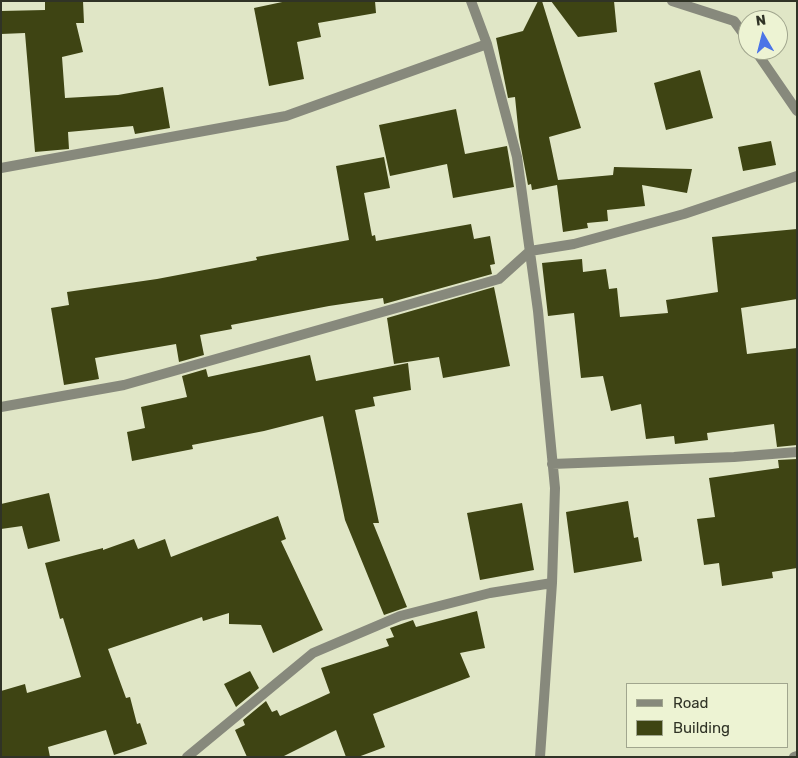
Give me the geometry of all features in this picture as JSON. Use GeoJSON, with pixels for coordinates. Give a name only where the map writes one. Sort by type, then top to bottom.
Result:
{"type":"FeatureCollection","features":[{"type":"Feature","properties":{"kind":"street"},"geometry":{"type":"LineString","coordinates":[[471,1],[487,44],[517,157],[530,251],[555,488],[552,583],[540,757]]}},
{"type":"Feature","properties":{"kind":"street"},"geometry":{"type":"LineString","coordinates":[[672,1],[734,21],[738,26]]}},
{"type":"Feature","properties":{"kind":"street"},"geometry":{"type":"LineString","coordinates":[[1,168],[286,116],[487,44]]}},
{"type":"Feature","properties":{"kind":"street"},"geometry":{"type":"LineString","coordinates":[[762,60],[797,111]]}},
{"type":"Feature","properties":{"kind":"street"},"geometry":{"type":"LineString","coordinates":[[1,406],[124,384],[499,279],[530,251],[574,244],[684,214],[797,176]]}},
{"type":"Feature","properties":{"kind":"street"},"geometry":{"type":"LineString","coordinates":[[552,464],[734,457],[797,452]]}},
{"type":"Feature","properties":{"kind":"street"},"geometry":{"type":"LineString","coordinates":[[188,757],[313,653],[400,616],[490,594],[552,583]]}},
{"type":"Feature","properties":{"kind":"building"},"geometry":{"type":"Polygon","coordinates":[[[83,1],[84,23],[76,23],[83,52],[62,57],[65,98],[118,95],[163,87],[170,128],[135,134],[133,126],[68,132],[69,149],[35,152],[25,33],[1,34],[1,11],[45,10],[45,2],[83,1]]]}},
{"type":"Feature","properties":{"kind":"building"},"geometry":{"type":"Polygon","coordinates":[[[287,1],[375,1],[376,13],[318,23],[321,37],[297,42],[304,79],[269,86],[254,8],[287,1]]]}},
{"type":"Feature","properties":{"kind":"building"},"geometry":{"type":"Polygon","coordinates":[[[538,1],[542,1],[581,128],[549,137],[558,180],[613,175],[614,167],[692,169],[687,193],[642,185],[645,206],[607,210],[608,221],[587,223],[588,228],[563,232],[557,185],[532,190],[531,184],[528,185],[519,137],[515,97],[508,98],[496,38],[523,31],[538,1]]]}},
{"type":"Feature","properties":{"kind":"building"},"geometry":{"type":"Polygon","coordinates":[[[551,1],[614,1],[617,32],[578,37],[551,1]]]}},
{"type":"Feature","properties":{"kind":"building"},"geometry":{"type":"Polygon","coordinates":[[[700,70],[713,118],[666,130],[654,83],[700,70]]]}},
{"type":"Feature","properties":{"kind":"building"},"geometry":{"type":"Polygon","coordinates":[[[456,109],[465,154],[507,146],[514,187],[453,198],[447,164],[390,176],[379,125],[456,109]]]}},
{"type":"Feature","properties":{"kind":"building"},"geometry":{"type":"Polygon","coordinates":[[[771,141],[776,165],[743,171],[738,147],[771,141]]]}},
{"type":"Feature","properties":{"kind":"building"},"geometry":{"type":"Polygon","coordinates":[[[384,157],[390,188],[364,193],[372,236],[375,235],[376,241],[471,224],[474,239],[490,236],[495,264],[490,265],[492,274],[384,304],[383,298],[329,306],[231,325],[232,329],[200,335],[204,355],[179,362],[176,344],[95,358],[99,379],[64,385],[51,308],[69,305],[67,292],[157,279],[257,260],[256,257],[349,240],[336,166],[384,157]]]}},
{"type":"Feature","properties":{"kind":"building"},"geometry":{"type":"Polygon","coordinates":[[[797,229],[797,299],[741,308],[747,354],[797,348],[797,445],[777,447],[774,424],[707,433],[708,440],[675,444],[674,436],[646,439],[641,404],[611,411],[603,376],[581,378],[574,313],[548,316],[542,263],[582,259],[583,272],[606,269],[609,289],[617,288],[620,317],[668,313],[666,300],[718,292],[712,237],[797,229]]]}},
{"type":"Feature","properties":{"kind":"building"},"geometry":{"type":"Polygon","coordinates":[[[494,287],[510,366],[443,378],[439,357],[394,364],[387,318],[494,287]]]}},
{"type":"Feature","properties":{"kind":"building"},"geometry":{"type":"Polygon","coordinates":[[[310,355],[316,381],[408,363],[411,390],[373,397],[375,406],[355,410],[379,523],[373,523],[407,607],[384,615],[345,520],[323,416],[264,431],[192,445],[193,449],[132,461],[127,432],[145,428],[141,407],[187,397],[182,376],[206,369],[208,377],[310,355]]]}},
{"type":"Feature","properties":{"kind":"building"},"geometry":{"type":"Polygon","coordinates":[[[797,459],[797,568],[772,572],[773,578],[722,586],[719,563],[704,565],[697,519],[715,517],[709,478],[779,468],[778,460],[797,459]]]}},
{"type":"Feature","properties":{"kind":"building"},"geometry":{"type":"Polygon","coordinates":[[[49,493],[60,541],[28,549],[22,526],[1,529],[1,504],[49,493]]]}},
{"type":"Feature","properties":{"kind":"building"},"geometry":{"type":"Polygon","coordinates":[[[628,501],[634,538],[638,537],[642,561],[574,573],[566,512],[628,501]]]}},
{"type":"Feature","properties":{"kind":"building"},"geometry":{"type":"Polygon","coordinates":[[[522,503],[534,570],[480,580],[467,513],[522,503]]]}},
{"type":"Feature","properties":{"kind":"building"},"geometry":{"type":"Polygon","coordinates":[[[278,516],[286,539],[281,541],[323,630],[273,653],[261,625],[229,624],[229,613],[203,621],[202,617],[108,649],[126,698],[130,697],[137,724],[140,723],[147,744],[114,755],[106,730],[48,747],[50,757],[1,757],[1,691],[25,684],[27,693],[81,677],[63,618],[60,619],[45,563],[103,548],[103,550],[134,539],[138,549],[165,539],[171,557],[278,516]]]}},
{"type":"Feature","properties":{"kind":"building"},"geometry":{"type":"Polygon","coordinates":[[[477,611],[485,648],[460,653],[470,677],[373,714],[385,747],[358,757],[346,757],[336,730],[282,757],[247,757],[235,730],[245,725],[243,720],[266,701],[272,712],[277,710],[280,716],[330,693],[321,668],[389,646],[386,639],[394,637],[390,628],[413,620],[416,627],[477,611]]]}},
{"type":"Feature","properties":{"kind":"building"},"geometry":{"type":"Polygon","coordinates":[[[250,671],[259,688],[236,707],[224,684],[250,671]]]}}]}
